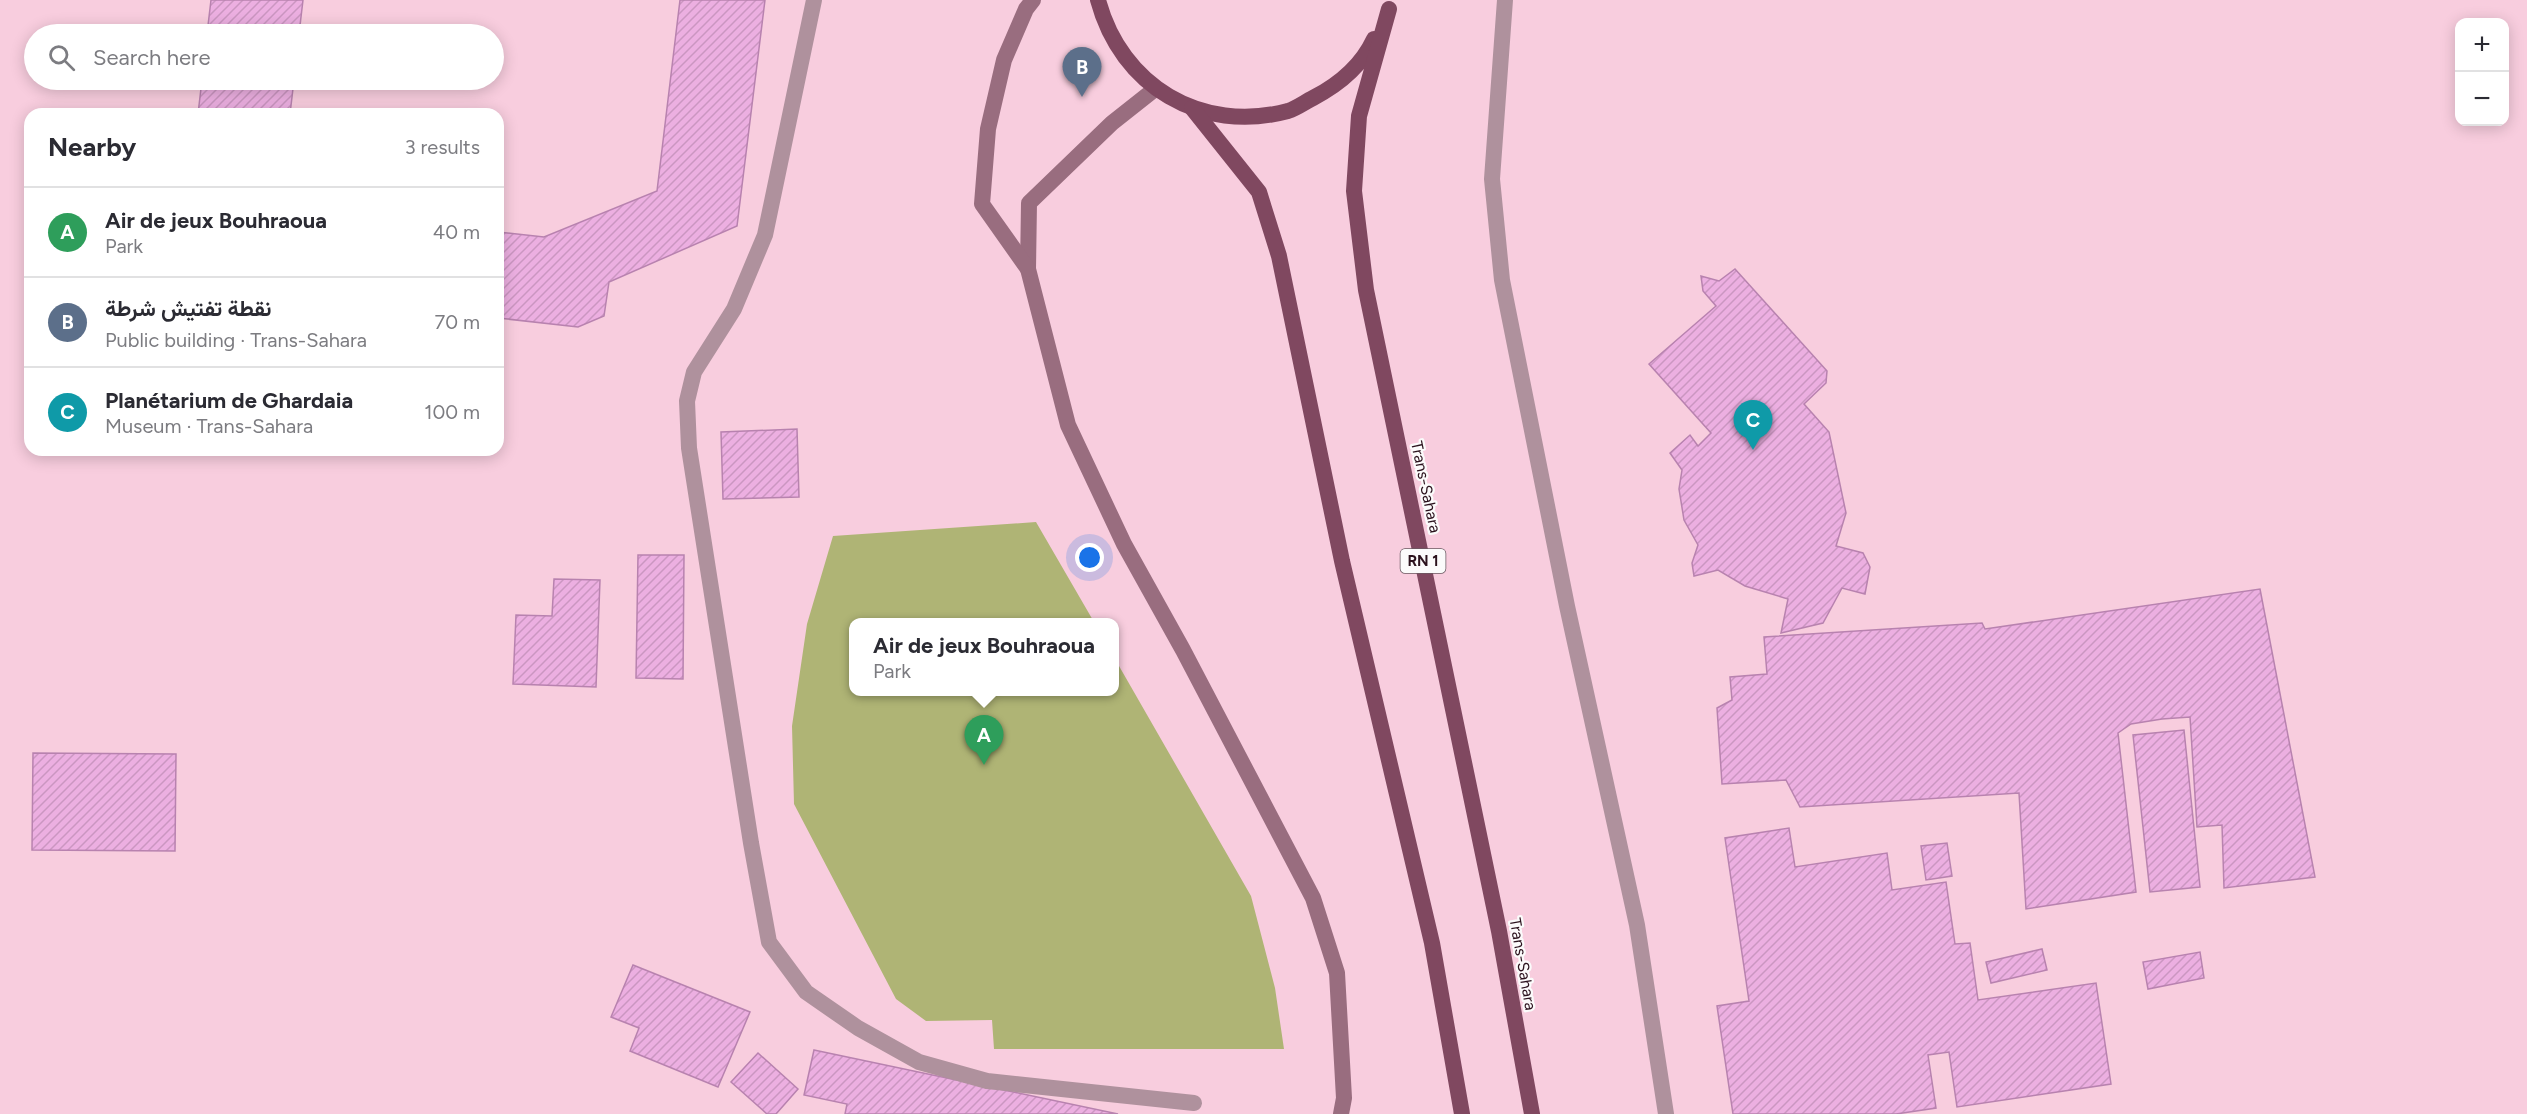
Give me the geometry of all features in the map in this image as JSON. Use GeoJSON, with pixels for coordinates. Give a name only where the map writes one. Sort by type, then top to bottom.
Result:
{"type":"FeatureCollection","features":[{"type":"Feature","properties":{"kind":"highway"},"geometry":{"type":"LineString","coordinates":[[1098,0],[1104,24],[1125,60],[1155,89],[1192,108],[1241,117],[1289,111],[1333,88],[1368,53],[1390,4]]}},
{"type":"Feature","properties":{"kind":"highway","name":"Trans-Sahara"},"geometry":{"type":"LineString","coordinates":[[1390,4],[1359,116],[1354,191],[1366,290],[1497,920],[1532,1114]]}},
{"type":"Feature","properties":{"kind":"highway"},"geometry":{"type":"LineString","coordinates":[[1192,108],[1259,192],[1279,256],[1342,561],[1431,943],[1462,1114]]}},
{"type":"Feature","properties":{"kind":"main road"},"geometry":{"type":"LineString","coordinates":[[1028,269],[982,204],[988,129],[1004,60],[1026,9],[1033,0]]}},
{"type":"Feature","properties":{"kind":"main road"},"geometry":{"type":"LineString","coordinates":[[1155,89],[1080,152],[1029,203],[1028,269],[1068,425],[1124,544],[1189,660],[1313,898],[1337,973],[1344,1098],[1341,1114]]}},
{"type":"Feature","properties":{"kind":"street"},"geometry":{"type":"LineString","coordinates":[[814,0],[765,235],[734,309],[694,372],[687,401],[689,448],[751,843],[769,942],[806,992],[858,1028],[919,1062],[987,1081],[1194,1103]]}},
{"type":"Feature","properties":{"kind":"street"},"geometry":{"type":"LineString","coordinates":[[1505,0],[1492,179],[1502,280],[1567,606],[1637,925],[1666,1114]]}},
{"type":"Feature","properties":{"kind":"green space"},"geometry":{"type":"Polygon","coordinates":[[[1036,522],[1092,618],[849,618],[849,696],[1119,696],[1119,666],[1251,896],[1275,988],[1284,1049],[994,1049],[992,1020],[926,1021],[896,999],[794,804],[792,726],[807,624],[833,536],[1036,522]]]}},
{"type":"Feature","properties":{"kind":"building"},"geometry":{"type":"Polygon","coordinates":[[[211,0],[303,0],[300,24],[208,24],[211,0]]]}},
{"type":"Feature","properties":{"kind":"building"},"geometry":{"type":"Polygon","coordinates":[[[680,0],[765,0],[737,226],[609,282],[604,316],[578,327],[504,319],[504,233],[544,237],[657,191],[680,0]]]}},
{"type":"Feature","properties":{"kind":"building"},"geometry":{"type":"Polygon","coordinates":[[[201,90],[293,90],[291,108],[199,108],[201,90]]]}},
{"type":"Feature","properties":{"kind":"building"},"geometry":{"type":"Polygon","coordinates":[[[1735,269],[1827,371],[1826,383],[1804,404],[1829,432],[1846,513],[1836,546],[1863,553],[1870,567],[1865,594],[1842,588],[1823,623],[1781,633],[1788,599],[1745,586],[1718,570],[1694,576],[1692,563],[1698,545],[1684,520],[1679,489],[1682,470],[1670,453],[1690,435],[1698,446],[1711,433],[1649,364],[1716,306],[1703,291],[1701,276],[1719,281],[1735,269]]]}},
{"type":"Feature","properties":{"kind":"building"},"geometry":{"type":"Polygon","coordinates":[[[797,429],[799,497],[723,499],[721,432],[797,429]]]}},
{"type":"Feature","properties":{"kind":"building"},"geometry":{"type":"Polygon","coordinates":[[[638,555],[684,555],[683,679],[636,678],[638,555]]]}},
{"type":"Feature","properties":{"kind":"building"},"geometry":{"type":"Polygon","coordinates":[[[554,579],[600,580],[596,687],[513,684],[516,615],[552,616],[554,579]]]}},
{"type":"Feature","properties":{"kind":"building"},"geometry":{"type":"Polygon","coordinates":[[[2260,589],[2315,877],[2224,888],[2222,825],[2197,827],[2190,717],[2131,724],[2118,733],[2136,892],[2026,909],[2019,793],[1800,807],[1786,780],[1722,784],[1717,708],[1732,700],[1730,677],[1767,674],[1764,637],[1982,623],[1985,629],[2260,589]]]}},
{"type":"Feature","properties":{"kind":"building"},"geometry":{"type":"Polygon","coordinates":[[[2184,730],[2200,887],[2150,892],[2133,735],[2184,730]]]}},
{"type":"Feature","properties":{"kind":"building"},"geometry":{"type":"Polygon","coordinates":[[[33,753],[176,754],[175,851],[32,850],[33,753]]]}},
{"type":"Feature","properties":{"kind":"building"},"geometry":{"type":"Polygon","coordinates":[[[1789,828],[1795,867],[1887,853],[1892,890],[1946,882],[1955,944],[1970,943],[1978,1000],[2096,983],[2111,1084],[1957,1107],[1949,1052],[1928,1055],[1936,1108],[1896,1114],[1733,1114],[1717,1006],[1749,1001],[1725,838],[1789,828]]]}},
{"type":"Feature","properties":{"kind":"building"},"geometry":{"type":"Polygon","coordinates":[[[1947,843],[1952,876],[1926,880],[1921,846],[1947,843]]]}},
{"type":"Feature","properties":{"kind":"building"},"geometry":{"type":"Polygon","coordinates":[[[2042,949],[2047,970],[1991,983],[1986,962],[2042,949]]]}},
{"type":"Feature","properties":{"kind":"building"},"geometry":{"type":"Polygon","coordinates":[[[2200,952],[2204,978],[2148,989],[2143,962],[2200,952]]]}},
{"type":"Feature","properties":{"kind":"building"},"geometry":{"type":"Polygon","coordinates":[[[633,965],[750,1012],[718,1087],[630,1051],[639,1028],[611,1017],[633,965]]]}},
{"type":"Feature","properties":{"kind":"building"},"geometry":{"type":"Polygon","coordinates":[[[814,1050],[1118,1114],[845,1114],[847,1104],[804,1095],[814,1050]]]}},
{"type":"Feature","properties":{"kind":"building"},"geometry":{"type":"Polygon","coordinates":[[[758,1053],[798,1089],[776,1114],[767,1114],[731,1082],[758,1053]]]}},
{"type":"Feature","properties":{"kind":"place","name":"نقطة تفتيش شرطة"},"geometry":{"type":"Point","coordinates":[1082,97]}},
{"type":"Feature","properties":{"kind":"place","name":"Planétarium de Ghardaia"},"geometry":{"type":"Point","coordinates":[1753,450]}},
{"type":"Feature","properties":{"kind":"place","name":"Air de jeux Bouhraoua"},"geometry":{"type":"Point","coordinates":[984,765]}}]}
